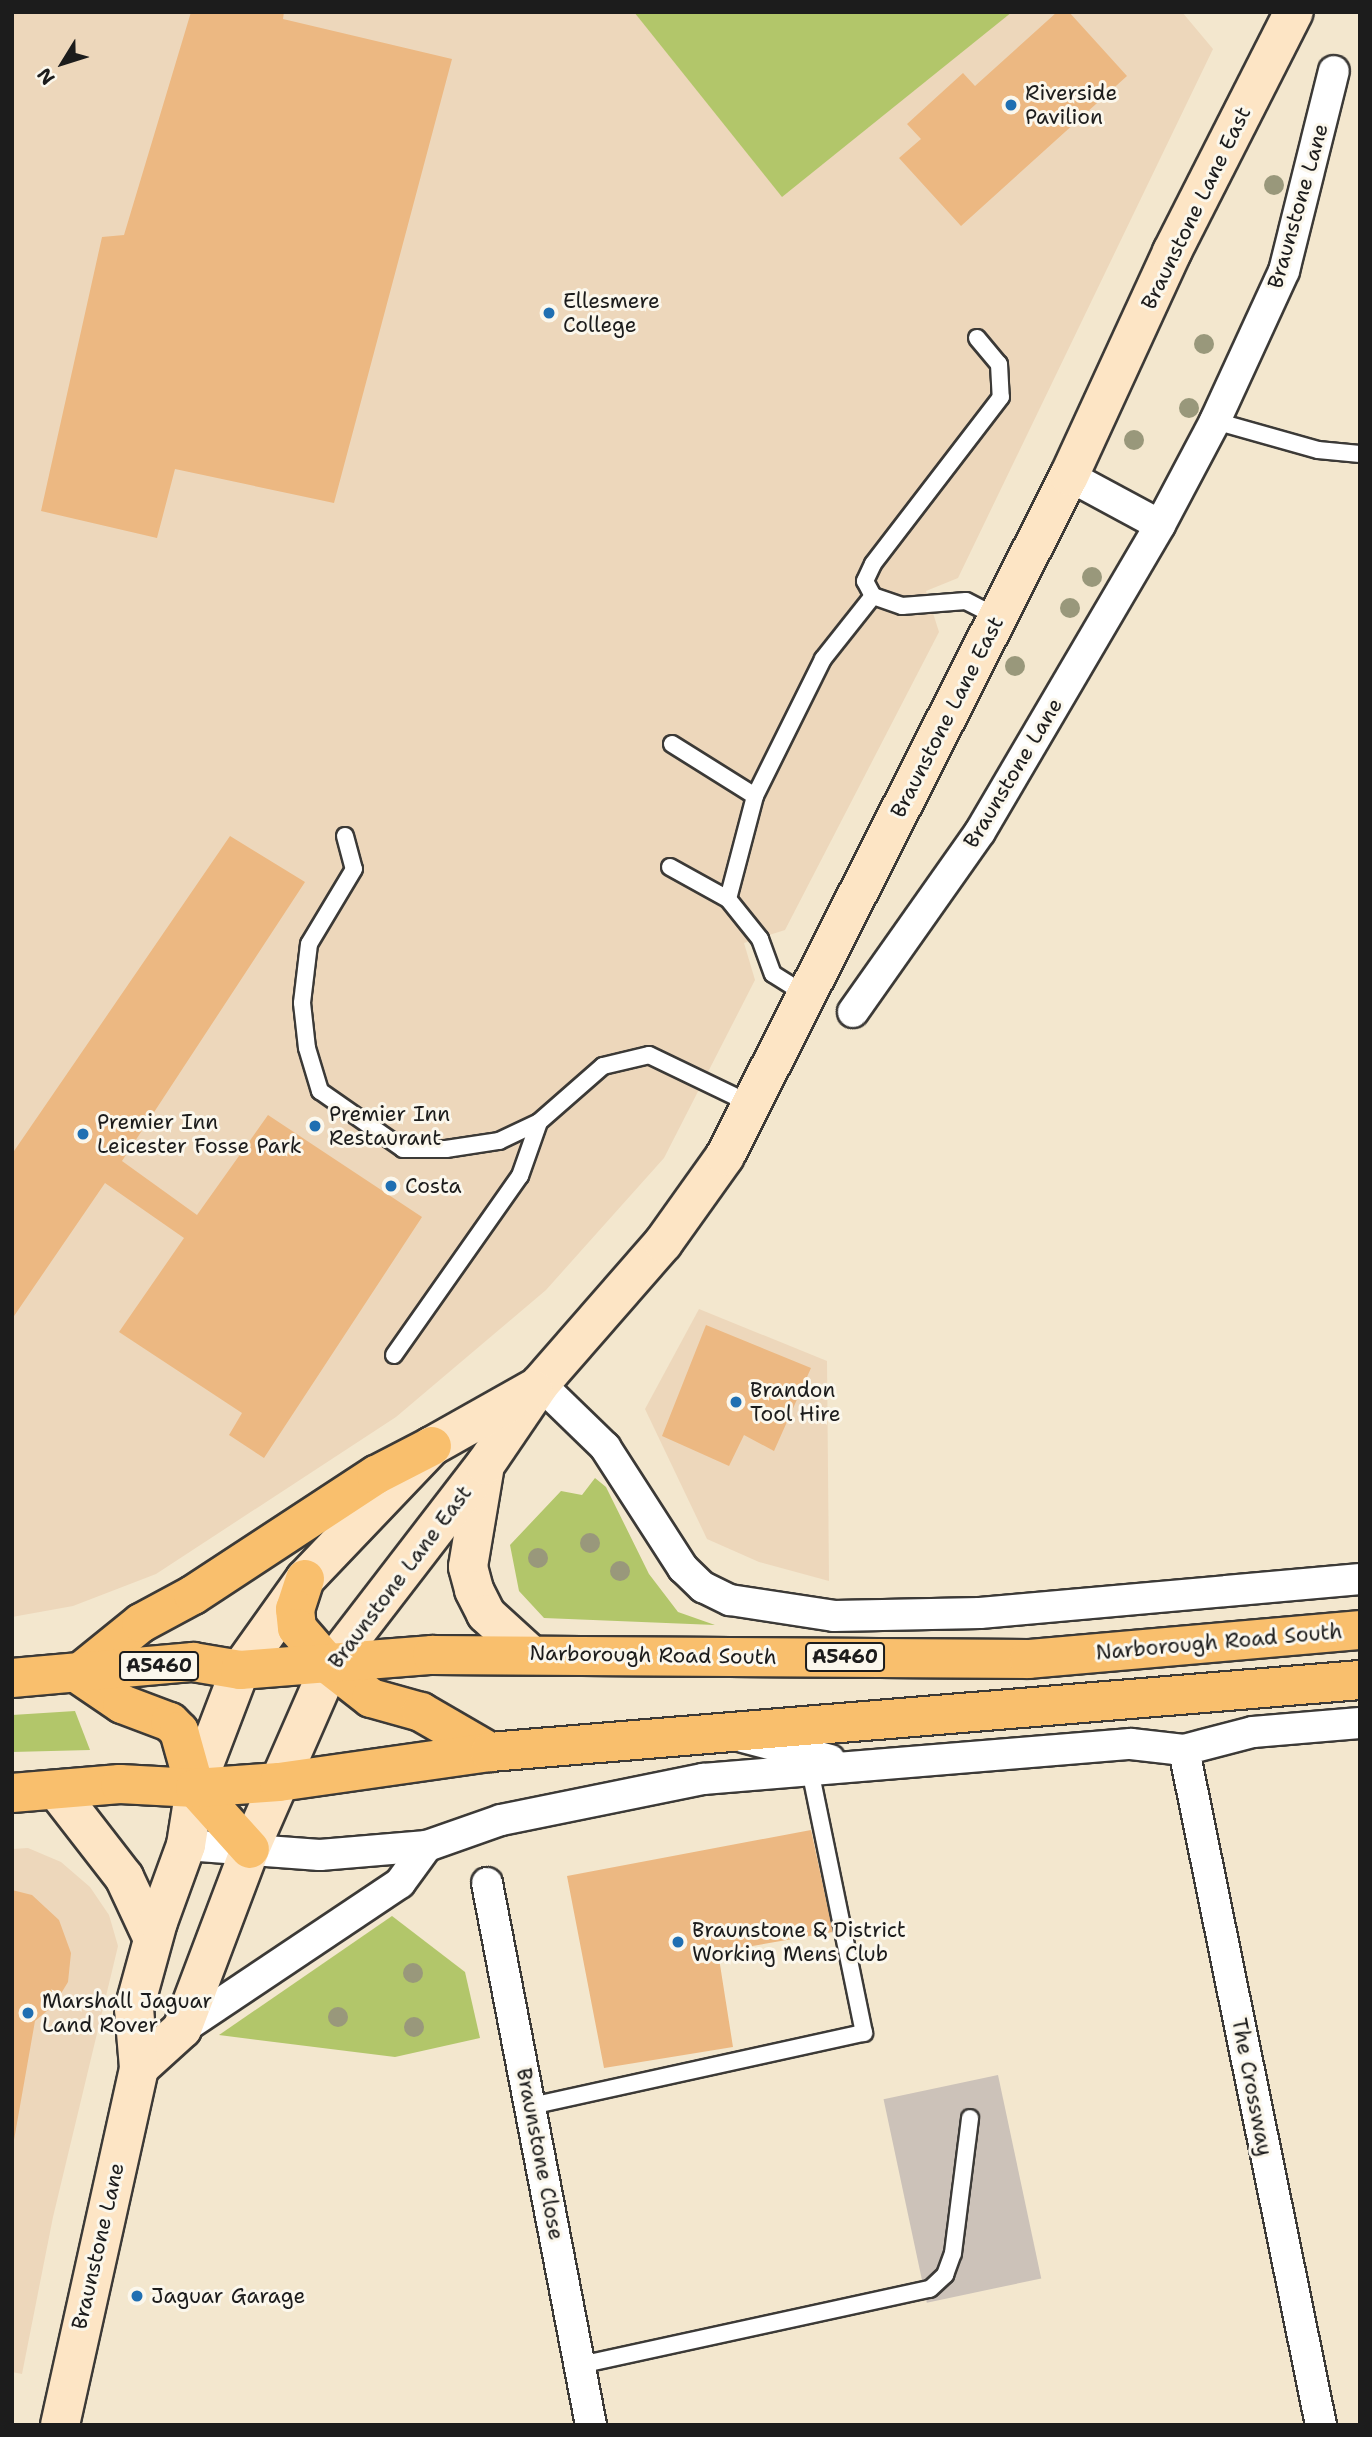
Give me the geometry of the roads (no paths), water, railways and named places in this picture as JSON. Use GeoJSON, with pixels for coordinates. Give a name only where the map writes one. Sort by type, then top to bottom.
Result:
{"type":"FeatureCollection","features":[{"type":"Feature","properties":{"kind":"main road"},"geometry":{"type":"LineString","coordinates":[[250,1849],[195,1788],[179,1731],[170,1722],[122,1704],[78,1674],[141,1623],[193,1595],[376,1475],[432,1446]]}},
{"type":"Feature","properties":{"kind":"main road"},"geometry":{"type":"LineString","coordinates":[[305,1579],[295,1609],[297,1628],[330,1666],[371,1698],[421,1712],[490,1752]]}},
{"type":"Feature","properties":{"kind":"main road","name":"Narborough Road South"},"geometry":{"type":"LineString","coordinates":[[240,1670],[330,1666],[432,1655],[1029,1659],[1360,1630]]}},
{"type":"Feature","properties":{"kind":"main road","name":"A5460"},"geometry":{"type":"LineString","coordinates":[[12,1678],[193,1662],[240,1670]]}},
{"type":"Feature","properties":{"kind":"main road"},"geometry":{"type":"LineString","coordinates":[[12,1793],[58,1792],[120,1784],[195,1788],[279,1782],[490,1752],[733,1735],[1360,1680]]}},
{"type":"Feature","properties":{"kind":"street","name":"Braunstone Lane East"},"geometry":{"type":"LineString","coordinates":[[279,1782],[330,1666],[485,1465],[541,1384],[663,1243],[725,1156],[1069,477],[1172,252],[1294,12]]}},
{"type":"Feature","properties":{"kind":"street","name":"Braunstone Lane"},"geometry":{"type":"LineString","coordinates":[[853,1012],[980,832],[1160,525],[1215,421],[1284,271],[1334,71]]}},
{"type":"Feature","properties":{"kind":"street"},"geometry":{"type":"LineString","coordinates":[[1069,477],[1160,525]]}},
{"type":"Feature","properties":{"kind":"street","name":"Braunstone Lane East"},"geometry":{"type":"LineString","coordinates":[[195,1788],[240,1670],[305,1579],[432,1446],[541,1384]]}},
{"type":"Feature","properties":{"kind":"street"},"geometry":{"type":"LineString","coordinates":[[541,1384],[605,1447],[683,1569],[703,1587],[730,1600],[834,1616],[980,1613],[1360,1579]]}},
{"type":"Feature","properties":{"kind":"street"},"geometry":{"type":"LineString","coordinates":[[485,1465],[468,1566],[474,1590],[486,1614],[530,1654]]}},
{"type":"Feature","properties":{"kind":"street"},"geometry":{"type":"LineString","coordinates":[[186,1845],[320,1855],[427,1846],[501,1820],[616,1794],[703,1779],[810,1769],[857,1768],[901,1760],[1131,1744],[1184,1750],[1253,1732],[1360,1723]]}},
{"type":"Feature","properties":{"kind":"street"},"geometry":{"type":"LineString","coordinates":[[733,1735],[857,1768]]}},
{"type":"Feature","properties":{"kind":"street","name":"The Crossway"},"geometry":{"type":"LineString","coordinates":[[1184,1750],[1320,2425]]}},
{"type":"Feature","properties":{"kind":"street"},"geometry":{"type":"LineString","coordinates":[[182,2029],[250,1849],[279,1782]]}},
{"type":"Feature","properties":{"kind":"street","name":"Braunstone Lane"},"geometry":{"type":"LineString","coordinates":[[60,2425],[139,2068],[134,2008],[153,1939],[186,1845],[195,1788]]}},
{"type":"Feature","properties":{"kind":"street"},"geometry":{"type":"LineString","coordinates":[[58,1792],[124,1877],[153,1939]]}},
{"type":"Feature","properties":{"kind":"street"},"geometry":{"type":"LineString","coordinates":[[139,2068],[182,2029],[400,1883],[427,1846]]}},
{"type":"Feature","properties":{"kind":"street","name":"Braunstone Close"},"geometry":{"type":"LineString","coordinates":[[487,1882],[591,2425]]}},
{"type":"Feature","properties":{"kind":"lane"},"geometry":{"type":"LineString","coordinates":[[977,338],[999,364],[1001,397],[873,564],[865,581],[873,596],[902,606],[966,601],[998,617]]}},
{"type":"Feature","properties":{"kind":"lane"},"geometry":{"type":"LineString","coordinates":[[1215,421],[1318,450],[1360,454]]}},
{"type":"Feature","properties":{"kind":"lane"},"geometry":{"type":"LineString","coordinates":[[727,899],[755,796],[823,659],[873,596]]}},
{"type":"Feature","properties":{"kind":"lane"},"geometry":{"type":"LineString","coordinates":[[671,744],[755,796]]}},
{"type":"Feature","properties":{"kind":"lane"},"geometry":{"type":"LineString","coordinates":[[345,836],[354,869],[309,944],[302,1003],[307,1048],[320,1091],[403,1149],[446,1149],[499,1141],[538,1122],[603,1066],[649,1055],[751,1104]]}},
{"type":"Feature","properties":{"kind":"lane"},"geometry":{"type":"LineString","coordinates":[[670,867],[727,899],[760,939],[773,974],[806,995]]}},
{"type":"Feature","properties":{"kind":"lane"},"geometry":{"type":"LineString","coordinates":[[394,1355],[520,1176],[538,1122]]}},
{"type":"Feature","properties":{"kind":"lane"},"geometry":{"type":"LineString","coordinates":[[531,2106],[864,2033],[810,1769]]}},
{"type":"Feature","properties":{"kind":"lane"},"geometry":{"type":"LineString","coordinates":[[580,2365],[930,2289],[945,2275],[953,2253],[970,2118]]}},
{"type":"Feature","properties":{"kind":"place","name":"Riverside Pavilion"},"geometry":{"type":"Point","coordinates":[1011,105]}},
{"type":"Feature","properties":{"kind":"place","name":"Ellesmere College"},"geometry":{"type":"Point","coordinates":[549,313]}},
{"type":"Feature","properties":{"kind":"place","name":"Premier Inn Restaurant"},"geometry":{"type":"Point","coordinates":[315,1126]}},
{"type":"Feature","properties":{"kind":"place","name":"Premier Inn Leicester Fosse Park"},"geometry":{"type":"Point","coordinates":[83,1134]}},
{"type":"Feature","properties":{"kind":"place","name":"Costa"},"geometry":{"type":"Point","coordinates":[391,1186]}},
{"type":"Feature","properties":{"kind":"place","name":"Brandon Tool Hire"},"geometry":{"type":"Point","coordinates":[736,1402]}},
{"type":"Feature","properties":{"kind":"place","name":"Braunstone & District Working Mens Club"},"geometry":{"type":"Point","coordinates":[678,1942]}},
{"type":"Feature","properties":{"kind":"place","name":"Marshall Jaguar Land Rover"},"geometry":{"type":"Point","coordinates":[28,2013]}},
{"type":"Feature","properties":{"kind":"place","name":"Jaguar Garage"},"geometry":{"type":"Point","coordinates":[137,2296]}}]}
